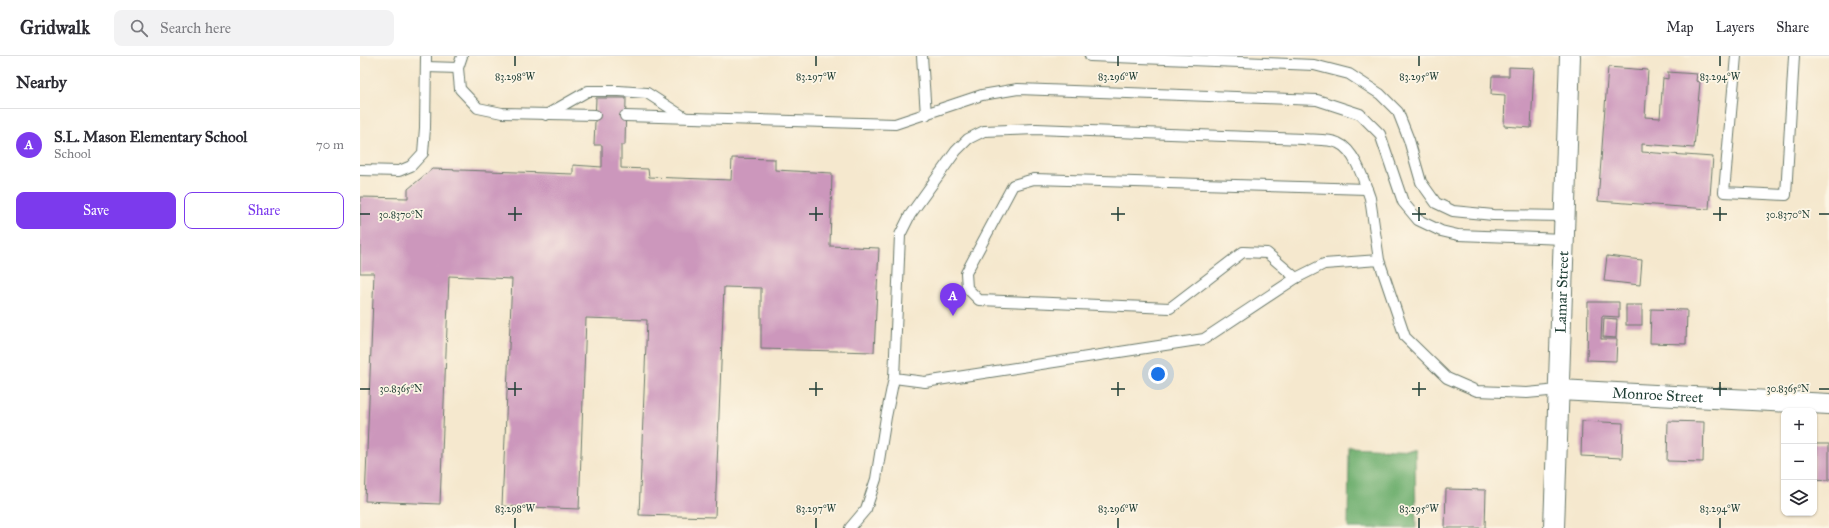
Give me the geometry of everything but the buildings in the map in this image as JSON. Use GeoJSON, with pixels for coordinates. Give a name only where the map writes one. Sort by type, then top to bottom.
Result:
{"type":"FeatureCollection","features":[{"type":"Feature","properties":{"kind":"street","name":"Lamar Street"},"geometry":{"type":"LineString","coordinates":[[1554,528],[1570,56]]}},
{"type":"Feature","properties":{"kind":"street","name":"Monroe Street"},"geometry":{"type":"LineString","coordinates":[[1559,390],[1829,404]]}},
{"type":"Feature","properties":{"kind":"lane"},"geometry":{"type":"LineString","coordinates":[[360,170],[399,171],[411,166],[423,153],[425,128],[426,56]]}},
{"type":"Feature","properties":{"kind":"lane"},"geometry":{"type":"LineString","coordinates":[[462,56],[458,68],[460,90],[478,108],[502,113],[595,115]]}},
{"type":"Feature","properties":{"kind":"lane"},"geometry":{"type":"LineString","coordinates":[[922,56],[926,115]]}},
{"type":"Feature","properties":{"kind":"lane"},"geometry":{"type":"LineString","coordinates":[[1090,56],[1314,65],[1349,74],[1380,94],[1398,112],[1409,140],[1421,182],[1436,203],[1454,211],[1493,216],[1564,216]]}},
{"type":"Feature","properties":{"kind":"lane"},"geometry":{"type":"LineString","coordinates":[[1736,56],[1724,192],[1786,195],[1794,56]]}},
{"type":"Feature","properties":{"kind":"lane"},"geometry":{"type":"LineString","coordinates":[[426,68],[458,68]]}},
{"type":"Feature","properties":{"kind":"lane"},"geometry":{"type":"LineString","coordinates":[[625,116],[895,124],[926,115],[950,105],[982,95],[1018,90],[1317,100],[1360,114],[1380,134],[1403,202],[1418,220],[1440,231],[1458,235],[1564,239]]}},
{"type":"Feature","properties":{"kind":"lane"},"geometry":{"type":"LineString","coordinates":[[546,115],[588,91],[619,91],[647,93],[685,118]]}},
{"type":"Feature","properties":{"kind":"lane"},"geometry":{"type":"LineString","coordinates":[[850,528],[866,509],[876,479],[894,378],[900,235],[910,215],[956,151],[968,139],[984,131],[1036,129],[1303,139],[1338,142],[1353,155],[1367,189],[1370,198],[1379,260],[1405,337],[1447,378],[1477,391],[1527,393],[1559,390]]}},
{"type":"Feature","properties":{"kind":"lane"},"geometry":{"type":"LineString","coordinates":[[1296,278],[1267,253],[1244,252],[1170,308],[979,300],[967,288],[966,273],[1013,185],[1034,179],[1367,189]]}},
{"type":"Feature","properties":{"kind":"lane"},"geometry":{"type":"LineString","coordinates":[[894,378],[925,382],[1204,339],[1296,278],[1324,264],[1379,260]]}},
{"type":"Feature","properties":{"kind":"green space"},"geometry":{"type":"Polygon","coordinates":[[[1349,447],[1415,450],[1416,528],[1348,528],[1349,447]]]}},
{"type":"Feature","properties":{"kind":"place","name":"S.L. Mason Elementary School"},"geometry":{"type":"Point","coordinates":[953,316]}}]}
